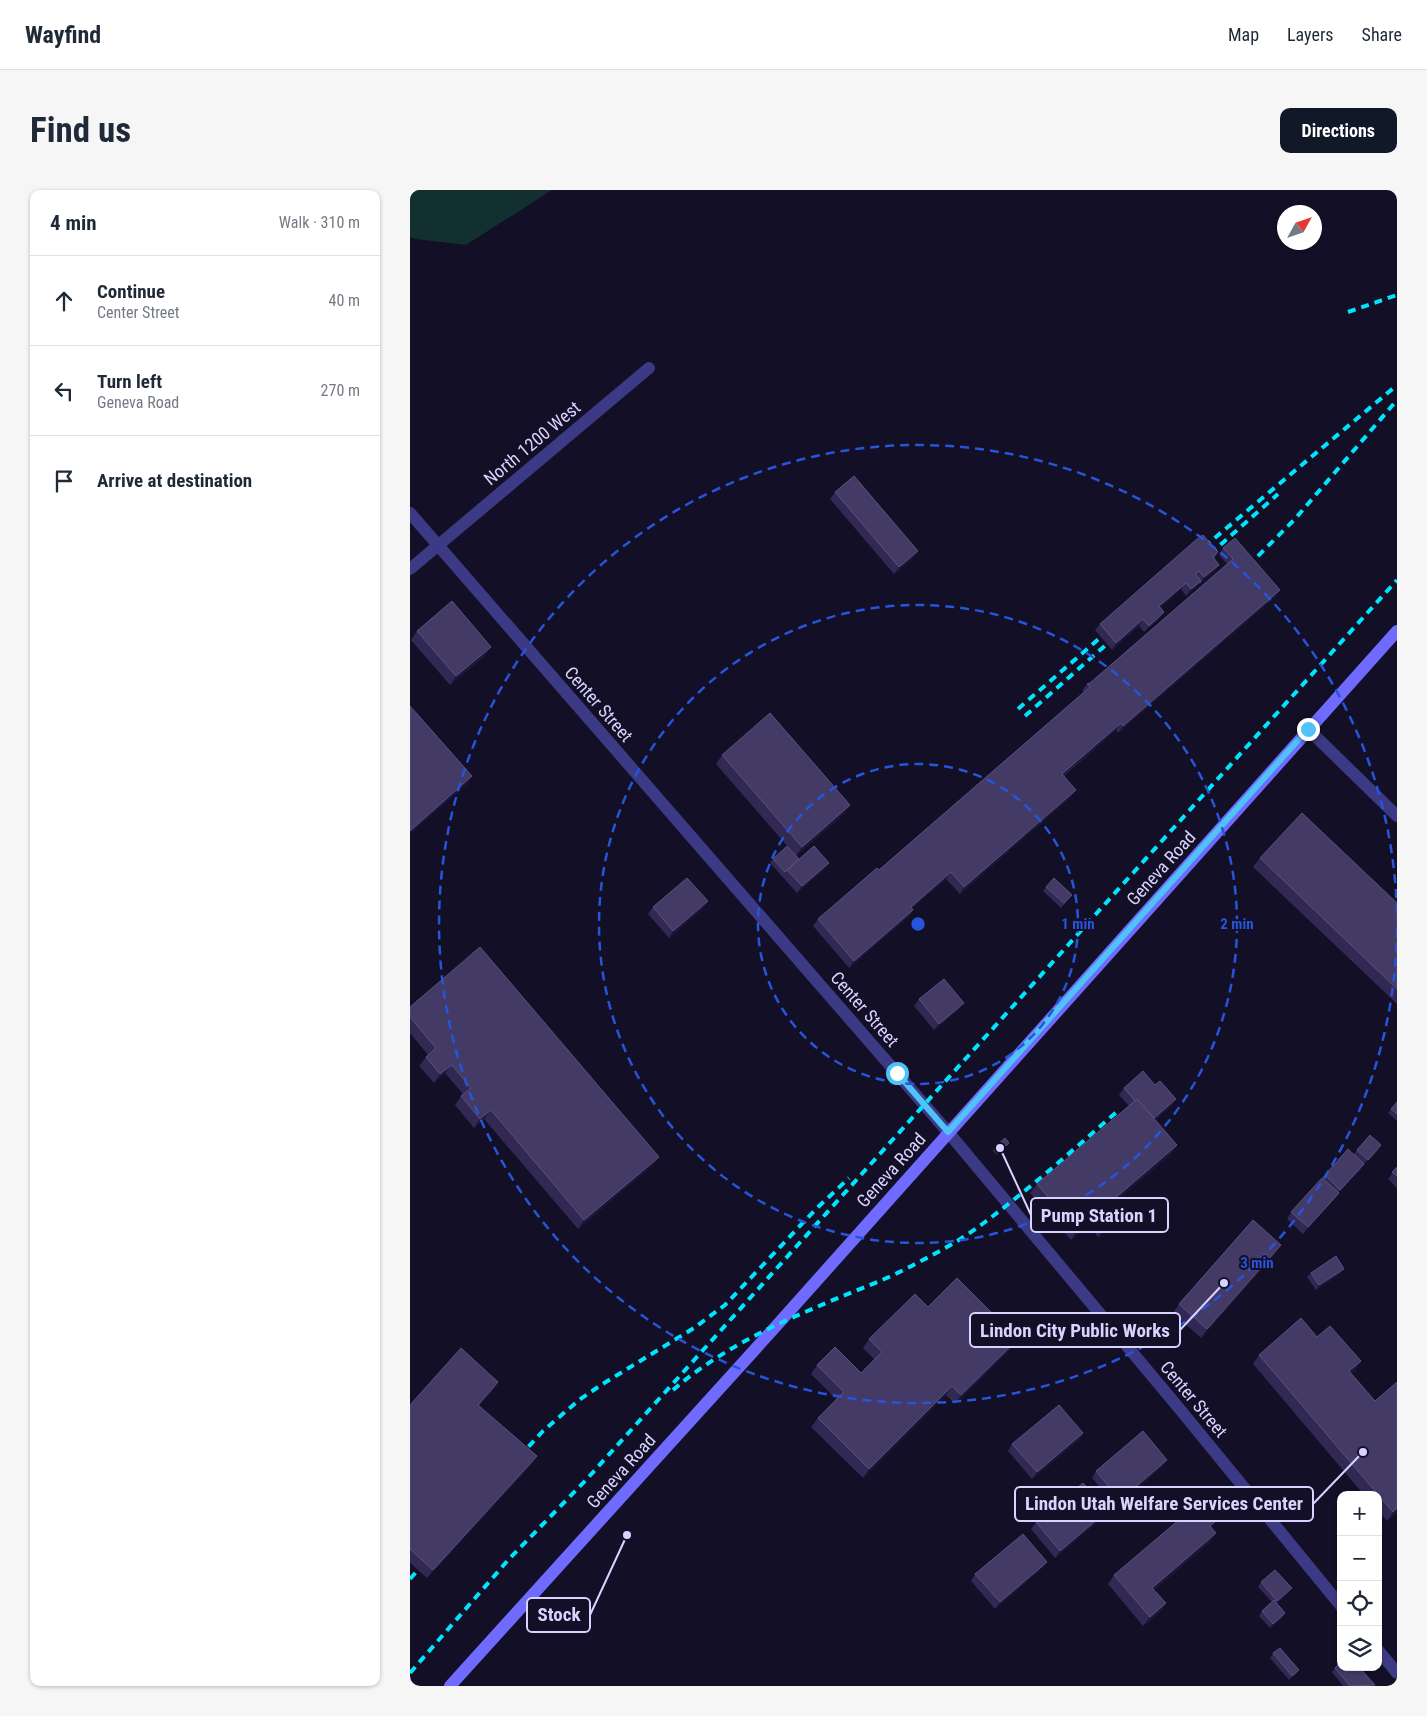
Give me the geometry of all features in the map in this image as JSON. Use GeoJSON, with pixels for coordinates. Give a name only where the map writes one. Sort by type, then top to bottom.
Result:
{"type":"FeatureCollection","features":[{"type":"Feature","properties":{"kind":"main road","name":"Geneva Road"},"geometry":{"type":"LineString","coordinates":[[450,1686],[784,1317],[1397,631]]}},
{"type":"Feature","properties":{"kind":"street","name":"North 1200 West"},"geometry":{"type":"LineString","coordinates":[[410,569],[649,368]]}},
{"type":"Feature","properties":{"kind":"street","name":"Center Street"},"geometry":{"type":"LineString","coordinates":[[410,514],[948,1132],[1178,1407],[1337,1601]]}},
{"type":"Feature","properties":{"kind":"street"},"geometry":{"type":"LineString","coordinates":[[1308,729],[1397,816]]}},
{"type":"Feature","properties":{"kind":"street"},"geometry":{"type":"LineString","coordinates":[[1382,1655],[1397,1673]]}},
{"type":"Feature","properties":{"kind":"green space"},"geometry":{"type":"Polygon","coordinates":[[[410,190],[552,190],[466,245],[410,237],[410,190]]]}},
{"type":"Feature","properties":{"kind":"building"},"geometry":{"type":"Polygon","coordinates":[[[854,476],[918,551],[899,567],[835,492],[854,476]]]}},
{"type":"Feature","properties":{"kind":"building"},"geometry":{"type":"Polygon","coordinates":[[[1203,535],[1218,552],[1213,557],[1219,565],[1204,577],[1199,571],[1195,574],[1201,581],[1191,589],[1186,583],[1159,606],[1164,612],[1149,626],[1143,619],[1116,643],[1100,624],[1203,535]]]}},
{"type":"Feature","properties":{"kind":"building"},"geometry":{"type":"Polygon","coordinates":[[[1235,538],[1280,590],[1123,726],[1121,723],[1062,774],[1076,790],[964,887],[951,872],[911,907],[913,910],[854,961],[818,919],[877,868],[879,870],[1090,687],[1087,684],[1233,559],[1223,548],[1235,538]]]}},
{"type":"Feature","properties":{"kind":"building"},"geometry":{"type":"Polygon","coordinates":[[[452,601],[491,647],[456,676],[417,631],[452,601]]]}},
{"type":"Feature","properties":{"kind":"building"},"geometry":{"type":"Polygon","coordinates":[[[410,706],[472,776],[410,831],[410,706]]]}},
{"type":"Feature","properties":{"kind":"building"},"geometry":{"type":"Polygon","coordinates":[[[770,713],[850,805],[802,847],[722,755],[770,713]]]}},
{"type":"Feature","properties":{"kind":"building"},"geometry":{"type":"Polygon","coordinates":[[[1302,813],[1397,903],[1397,989],[1260,858],[1302,813]]]}},
{"type":"Feature","properties":{"kind":"building"},"geometry":{"type":"Polygon","coordinates":[[[787,846],[799,859],[785,872],[773,859],[787,846]]]}},
{"type":"Feature","properties":{"kind":"building"},"geometry":{"type":"Polygon","coordinates":[[[814,846],[829,863],[802,886],[787,870],[814,846]]]}},
{"type":"Feature","properties":{"kind":"building"},"geometry":{"type":"Polygon","coordinates":[[[687,878],[708,901],[673,931],[653,907],[687,878]]]}},
{"type":"Feature","properties":{"kind":"building"},"geometry":{"type":"Polygon","coordinates":[[[1054,878],[1072,895],[1064,903],[1046,887],[1054,878]]]}},
{"type":"Feature","properties":{"kind":"building"},"geometry":{"type":"Polygon","coordinates":[[[480,947],[659,1157],[584,1220],[491,1110],[480,1119],[461,1096],[471,1088],[452,1065],[440,1074],[426,1057],[436,1048],[410,1017],[410,1007],[480,947]]]}},
{"type":"Feature","properties":{"kind":"building"},"geometry":{"type":"Polygon","coordinates":[[[944,979],[964,1003],[939,1024],[919,999],[944,979]]]}},
{"type":"Feature","properties":{"kind":"building"},"geometry":{"type":"Polygon","coordinates":[[[1143,1071],[1155,1085],[1160,1081],[1176,1099],[1154,1118],[1124,1088],[1143,1071]]]}},
{"type":"Feature","properties":{"kind":"building"},"geometry":{"type":"Polygon","coordinates":[[[1137,1099],[1177,1145],[1114,1199],[1124,1211],[1104,1228],[1095,1216],[1077,1231],[1037,1184],[1137,1099]]]}},
{"type":"Feature","properties":{"kind":"building"},"geometry":{"type":"Polygon","coordinates":[[[1397,1102],[1397,1114],[1391,1109],[1397,1102]]]}},
{"type":"Feature","properties":{"kind":"building"},"geometry":{"type":"Polygon","coordinates":[[[1370,1135],[1381,1145],[1368,1160],[1357,1150],[1370,1135]]]}},
{"type":"Feature","properties":{"kind":"building"},"geometry":{"type":"Polygon","coordinates":[[[1005,1138],[1009,1143],[999,1153],[994,1148],[1005,1138]]]}},
{"type":"Feature","properties":{"kind":"building"},"geometry":{"type":"Polygon","coordinates":[[[1348,1149],[1364,1164],[1340,1190],[1325,1175],[1348,1149]]]}},
{"type":"Feature","properties":{"kind":"building"},"geometry":{"type":"Polygon","coordinates":[[[1397,1167],[1397,1176],[1392,1172],[1397,1167]]]}},
{"type":"Feature","properties":{"kind":"building"},"geometry":{"type":"Polygon","coordinates":[[[1322,1178],[1339,1193],[1308,1227],[1291,1212],[1322,1178]]]}},
{"type":"Feature","properties":{"kind":"building"},"geometry":{"type":"Polygon","coordinates":[[[1253,1220],[1281,1245],[1207,1329],[1179,1304],[1253,1220]]]}},
{"type":"Feature","properties":{"kind":"building"},"geometry":{"type":"Polygon","coordinates":[[[1336,1256],[1344,1269],[1319,1285],[1311,1273],[1336,1256]]]}},
{"type":"Feature","properties":{"kind":"building"},"geometry":{"type":"Polygon","coordinates":[[[957,1278],[1018,1339],[961,1395],[952,1386],[869,1469],[818,1418],[844,1392],[817,1365],[835,1347],[861,1373],[882,1352],[869,1339],[915,1294],[928,1307],[957,1278]]]}},
{"type":"Feature","properties":{"kind":"building"},"geometry":{"type":"Polygon","coordinates":[[[1301,1318],[1317,1337],[1330,1326],[1361,1361],[1349,1371],[1375,1401],[1397,1382],[1397,1508],[1393,1512],[1382,1499],[1382,1491],[1375,1491],[1259,1355],[1301,1318]]]}},
{"type":"Feature","properties":{"kind":"building"},"geometry":{"type":"Polygon","coordinates":[[[461,1348],[498,1382],[478,1405],[537,1456],[433,1570],[410,1549],[410,1405],[461,1348]]]}},
{"type":"Feature","properties":{"kind":"building"},"geometry":{"type":"Polygon","coordinates":[[[1059,1405],[1083,1433],[1037,1472],[1012,1444],[1059,1405]]]}},
{"type":"Feature","properties":{"kind":"building"},"geometry":{"type":"Polygon","coordinates":[[[1143,1431],[1167,1460],[1120,1500],[1096,1471],[1143,1431]]]}},
{"type":"Feature","properties":{"kind":"building"},"geometry":{"type":"Polygon","coordinates":[[[1083,1483],[1107,1511],[1060,1551],[1036,1522],[1083,1483]]]}},
{"type":"Feature","properties":{"kind":"building"},"geometry":{"type":"Polygon","coordinates":[[[1194,1507],[1203,1517],[1209,1512],[1216,1521],[1210,1526],[1216,1533],[1152,1588],[1166,1603],[1150,1617],[1114,1575],[1194,1507]]]}},
{"type":"Feature","properties":{"kind":"building"},"geometry":{"type":"Polygon","coordinates":[[[1023,1534],[1047,1562],[1000,1602],[975,1574],[1023,1534]]]}},
{"type":"Feature","properties":{"kind":"building"},"geometry":{"type":"Polygon","coordinates":[[[1275,1570],[1292,1588],[1277,1601],[1261,1582],[1275,1570]]]}},
{"type":"Feature","properties":{"kind":"building"},"geometry":{"type":"Polygon","coordinates":[[[1274,1600],[1285,1613],[1273,1624],[1262,1611],[1274,1600]]]}},
{"type":"Feature","properties":{"kind":"building"},"geometry":{"type":"Polygon","coordinates":[[[1280,1648],[1299,1670],[1292,1676],[1273,1653],[1280,1648]]]}},
{"type":"Feature","properties":{"kind":"building"},"geometry":{"type":"Polygon","coordinates":[[[1338,1671],[1363,1671],[1375,1685],[1350,1686],[1338,1671]]]}},
{"type":"Feature","properties":{"kind":"railway"},"geometry":{"type":"LineString","coordinates":[[1348,312],[1397,295]]}},
{"type":"Feature","properties":{"kind":"railway"},"geometry":{"type":"LineString","coordinates":[[1204,547],[1397,385]]}},
{"type":"Feature","properties":{"kind":"railway"},"geometry":{"type":"LineString","coordinates":[[1248,566],[1295,519],[1397,400]]}},
{"type":"Feature","properties":{"kind":"railway"},"geometry":{"type":"LineString","coordinates":[[1210,554],[1278,494]]}},
{"type":"Feature","properties":{"kind":"railway"},"geometry":{"type":"LineString","coordinates":[[410,1673],[509,1559],[586,1480],[1397,580]]}},
{"type":"Feature","properties":{"kind":"railway"},"geometry":{"type":"LineString","coordinates":[[1018,709],[1101,637]]}},
{"type":"Feature","properties":{"kind":"railway"},"geometry":{"type":"LineString","coordinates":[[1025,716],[1107,644]]}},
{"type":"Feature","properties":{"kind":"railway"},"geometry":{"type":"LineString","coordinates":[[673,1390],[724,1353],[760,1333],[893,1275],[961,1239],[1020,1195],[1119,1110]]}},
{"type":"Feature","properties":{"kind":"railway"},"geometry":{"type":"LineString","coordinates":[[519,1457],[543,1431],[579,1400],[694,1328],[725,1305],[816,1209],[849,1178]]}},
{"type":"Feature","properties":{"kind":"railway"},"geometry":{"type":"LineString","coordinates":[[410,1579],[427,1560]]}},
{"type":"Feature","properties":{"kind":"place","name":"Pump Station 1"},"geometry":{"type":"Point","coordinates":[1000,1148]}},
{"type":"Feature","properties":{"kind":"place","name":"Lindon City Public Works"},"geometry":{"type":"Point","coordinates":[1224,1283]}},
{"type":"Feature","properties":{"kind":"place","name":"Lindon Utah Welfare Services Center"},"geometry":{"type":"Point","coordinates":[1363,1452]}},
{"type":"Feature","properties":{"kind":"place","name":"Stock"},"geometry":{"type":"Point","coordinates":[627,1535]}},
{"type":"Feature","properties":{"kind":"route"},"geometry":{"type":"LineString","coordinates":[[897,1073],[948,1132],[1308,729]]}}]}
